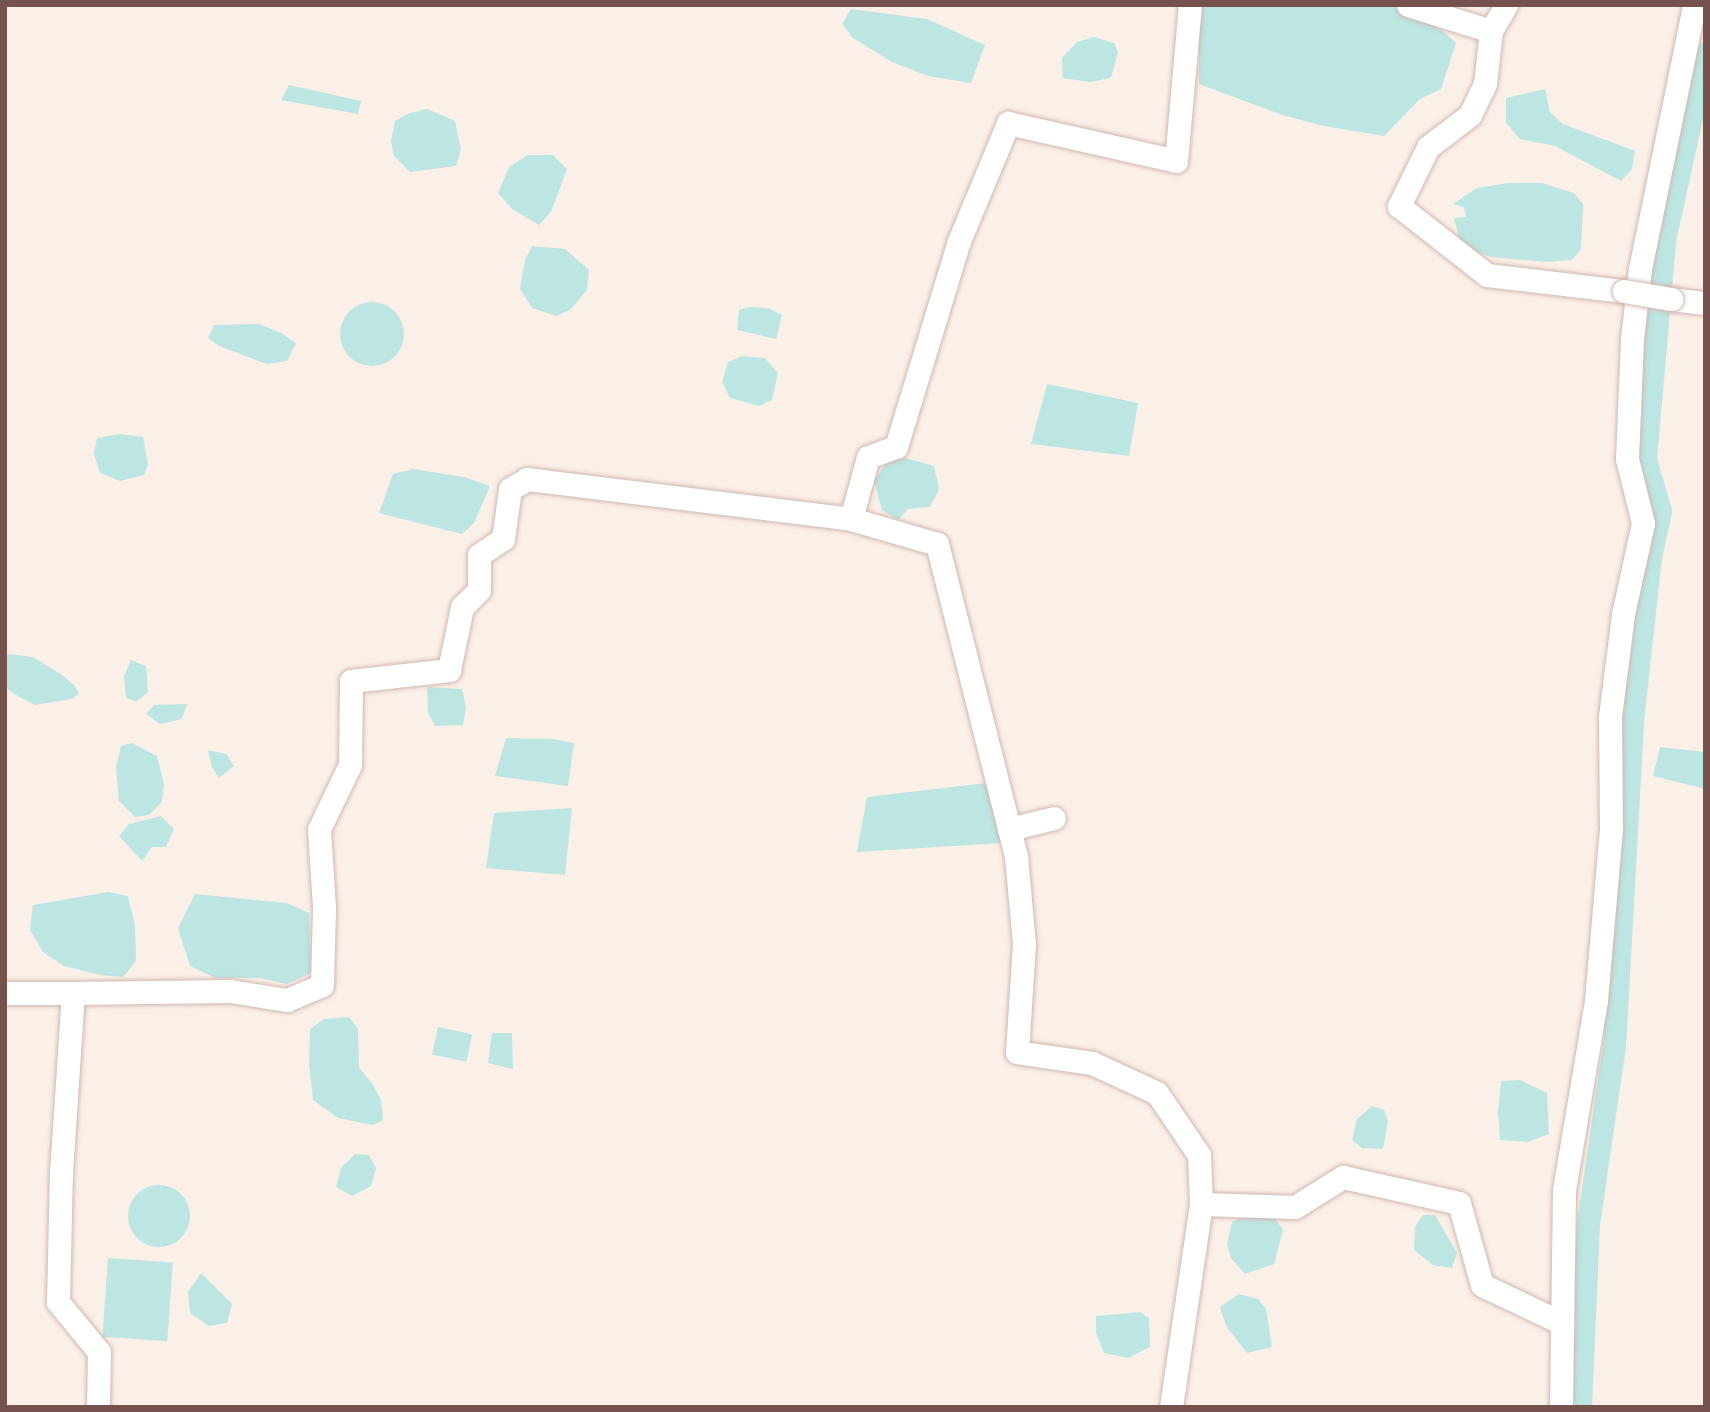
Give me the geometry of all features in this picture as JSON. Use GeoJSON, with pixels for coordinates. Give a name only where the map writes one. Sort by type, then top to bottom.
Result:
{"type":"FeatureCollection","features":[{"type":"Feature","properties":{"kind":"street"},"geometry":{"type":"LineString","coordinates":[[851,519],[868,457],[896,447],[959,241],[1008,123],[1176,161],[1190,5]]}},
{"type":"Feature","properties":{"kind":"street"},"geometry":{"type":"LineString","coordinates":[[1408,5],[1491,31]]}},
{"type":"Feature","properties":{"kind":"street"},"geometry":{"type":"LineString","coordinates":[[1506,5],[1491,31],[1485,84],[1470,115],[1428,147],[1399,206],[1487,275],[1705,303]]}},
{"type":"Feature","properties":{"kind":"street"},"geometry":{"type":"LineString","coordinates":[[1561,1407],[1564,1190],[1596,1000],[1611,829],[1610,717],[1623,614],[1643,523],[1627,459],[1632,339],[1640,269],[1694,5]]}},
{"type":"Feature","properties":{"kind":"street"},"geometry":{"type":"LineString","coordinates":[[5,993],[230,990],[287,1000],[322,985],[324,907],[319,829],[350,765],[351,681],[449,670],[462,607],[479,590],[479,555],[503,539],[510,489],[527,479],[851,519],[937,544],[1016,856],[1024,944],[1017,1052],[1093,1063],[1157,1093],[1199,1155],[1201,1204],[1171,1407]]}},
{"type":"Feature","properties":{"kind":"street"},"geometry":{"type":"LineString","coordinates":[[1009,829],[1055,818]]}},
{"type":"Feature","properties":{"kind":"street"},"geometry":{"type":"LineString","coordinates":[[72,993],[61,1173],[58,1302],[99,1352],[98,1407]]}},
{"type":"Feature","properties":{"kind":"street"},"geometry":{"type":"LineString","coordinates":[[1201,1204],[1295,1207],[1343,1177],[1459,1203],[1482,1285],[1562,1322]]}},
{"type":"Feature","properties":{"kind":"water"},"geometry":{"type":"Polygon","coordinates":[[[1203,5],[1397,5],[1443,31],[1456,43],[1441,89],[1420,99],[1384,136],[1324,126],[1282,115],[1199,84],[1199,32],[1203,5]]]}},
{"type":"Feature","properties":{"kind":"water"},"geometry":{"type":"Polygon","coordinates":[[[851,9],[927,19],[985,45],[971,83],[928,76],[892,62],[853,38],[842,24],[851,9]]]}},
{"type":"Feature","properties":{"kind":"water"},"geometry":{"type":"Polygon","coordinates":[[[1094,37],[1114,43],[1118,52],[1111,78],[1090,82],[1063,78],[1062,58],[1077,42],[1094,37]]]}},
{"type":"Feature","properties":{"kind":"water"},"geometry":{"type":"Polygon","coordinates":[[[289,85],[361,101],[358,114],[281,100],[289,85]]]}},
{"type":"Feature","properties":{"kind":"water"},"geometry":{"type":"Polygon","coordinates":[[[1545,89],[1550,112],[1563,124],[1635,151],[1632,169],[1621,181],[1555,146],[1520,139],[1506,123],[1506,98],[1545,89]]]}},
{"type":"Feature","properties":{"kind":"water"},"geometry":{"type":"Polygon","coordinates":[[[427,109],[455,121],[461,150],[456,166],[410,172],[394,156],[391,141],[395,121],[410,113],[427,109]]]}},
{"type":"Feature","properties":{"kind":"water"},"geometry":{"type":"Polygon","coordinates":[[[528,155],[553,155],[567,169],[551,212],[539,225],[512,209],[498,193],[509,167],[528,155]]]}},
{"type":"Feature","properties":{"kind":"water"},"geometry":{"type":"Polygon","coordinates":[[[1508,183],[1542,183],[1574,193],[1583,204],[1581,249],[1572,260],[1545,262],[1491,257],[1461,246],[1454,218],[1466,217],[1464,207],[1453,204],[1477,188],[1508,183]]]}},
{"type":"Feature","properties":{"kind":"water"},"geometry":{"type":"Polygon","coordinates":[[[532,246],[565,249],[589,270],[587,290],[570,310],[556,316],[532,308],[520,289],[525,260],[532,246]]]}},
{"type":"Feature","properties":{"kind":"water"},"geometry":{"type":"Polygon","coordinates":[[[366,302],[378,302],[395,311],[402,322],[402,346],[395,357],[378,366],[366,366],[354,361],[345,352],[340,340],[340,328],[345,316],[354,307],[366,302]]]}},
{"type":"Feature","properties":{"kind":"water"},"geometry":{"type":"Polygon","coordinates":[[[750,307],[768,308],[782,315],[776,339],[737,330],[739,310],[750,307]]]}},
{"type":"Feature","properties":{"kind":"water"},"geometry":{"type":"Polygon","coordinates":[[[259,324],[296,343],[287,361],[267,364],[219,346],[208,338],[214,325],[259,324]]]}},
{"type":"Feature","properties":{"kind":"water"},"geometry":{"type":"Polygon","coordinates":[[[742,356],[765,358],[778,373],[772,400],[759,406],[730,398],[722,382],[728,362],[742,356]]]}},
{"type":"Feature","properties":{"kind":"water"},"geometry":{"type":"Polygon","coordinates":[[[1047,384],[1138,403],[1129,456],[1031,444],[1047,384]]]}},
{"type":"Feature","properties":{"kind":"water"},"geometry":{"type":"Polygon","coordinates":[[[119,434],[143,437],[148,465],[144,475],[120,481],[100,473],[94,454],[97,438],[119,434]]]}},
{"type":"Feature","properties":{"kind":"water"},"geometry":{"type":"Polygon","coordinates":[[[902,457],[934,466],[939,489],[930,507],[908,509],[898,520],[882,510],[874,481],[889,459],[902,457]]]}},
{"type":"Feature","properties":{"kind":"water"},"geometry":{"type":"Polygon","coordinates":[[[413,469],[464,477],[490,486],[474,523],[462,534],[379,513],[393,474],[413,469]]]}},
{"type":"Feature","properties":{"kind":"water"},"geometry":{"type":"Polygon","coordinates":[[[9,654],[33,657],[62,675],[74,685],[79,694],[72,699],[35,705],[14,694],[5,687],[5,656],[9,654]]]}},
{"type":"Feature","properties":{"kind":"water"},"geometry":{"type":"Polygon","coordinates":[[[131,660],[146,666],[148,692],[136,702],[126,698],[124,676],[131,660]]]}},
{"type":"Feature","properties":{"kind":"water"},"geometry":{"type":"Polygon","coordinates":[[[427,687],[462,689],[466,708],[463,725],[435,726],[428,713],[427,687]]]}},
{"type":"Feature","properties":{"kind":"water"},"geometry":{"type":"Polygon","coordinates":[[[187,704],[182,719],[160,724],[146,714],[154,705],[187,704]]]}},
{"type":"Feature","properties":{"kind":"water"},"geometry":{"type":"Polygon","coordinates":[[[506,738],[553,739],[574,743],[568,786],[495,776],[506,738]]]}},
{"type":"Feature","properties":{"kind":"water"},"geometry":{"type":"Polygon","coordinates":[[[132,743],[157,756],[164,784],[162,802],[149,815],[135,817],[119,801],[116,768],[121,746],[132,743]]]}},
{"type":"Feature","properties":{"kind":"water"},"geometry":{"type":"Polygon","coordinates":[[[1660,747],[1705,752],[1705,789],[1653,776],[1660,747]]]}},
{"type":"Feature","properties":{"kind":"water"},"geometry":{"type":"Polygon","coordinates":[[[208,750],[226,754],[234,766],[219,778],[212,767],[208,750]]]}},
{"type":"Feature","properties":{"kind":"water"},"geometry":{"type":"Polygon","coordinates":[[[986,783],[1002,843],[857,852],[867,797],[986,783]]]}},
{"type":"Feature","properties":{"kind":"water"},"geometry":{"type":"Polygon","coordinates":[[[572,808],[565,875],[486,868],[494,813],[572,808]]]}},
{"type":"Feature","properties":{"kind":"water"},"geometry":{"type":"Polygon","coordinates":[[[161,816],[174,829],[166,847],[152,847],[142,861],[119,836],[129,824],[161,816]]]}},
{"type":"Feature","properties":{"kind":"water"},"geometry":{"type":"Polygon","coordinates":[[[108,892],[128,896],[135,926],[136,961],[123,977],[100,975],[64,966],[43,952],[30,930],[33,905],[108,892]]]}},
{"type":"Feature","properties":{"kind":"water"},"geometry":{"type":"Polygon","coordinates":[[[195,894],[287,903],[309,913],[311,973],[287,984],[259,978],[215,978],[190,966],[178,928],[195,894]]]}},
{"type":"Feature","properties":{"kind":"water"},"geometry":{"type":"Polygon","coordinates":[[[349,1017],[358,1029],[359,1067],[381,1100],[383,1120],[373,1125],[338,1118],[313,1100],[309,1064],[310,1029],[324,1019],[349,1017]]]}},
{"type":"Feature","properties":{"kind":"water"},"geometry":{"type":"Polygon","coordinates":[[[438,1027],[472,1034],[466,1062],[432,1054],[438,1027]]]}},
{"type":"Feature","properties":{"kind":"water"},"geometry":{"type":"Polygon","coordinates":[[[492,1033],[512,1033],[513,1069],[488,1063],[492,1033]]]}},
{"type":"Feature","properties":{"kind":"water"},"geometry":{"type":"Polygon","coordinates":[[[1520,1080],[1547,1093],[1549,1134],[1528,1142],[1500,1140],[1498,1113],[1501,1081],[1520,1080]]]}},
{"type":"Feature","properties":{"kind":"water"},"geometry":{"type":"Polygon","coordinates":[[[1372,1106],[1384,1110],[1388,1121],[1383,1149],[1362,1148],[1352,1140],[1357,1119],[1372,1106]]]}},
{"type":"Feature","properties":{"kind":"water"},"geometry":{"type":"Polygon","coordinates":[[[355,1154],[369,1155],[376,1168],[371,1186],[352,1196],[336,1187],[341,1168],[355,1154]]]}},
{"type":"Feature","properties":{"kind":"water"},"geometry":{"type":"Polygon","coordinates":[[[153,1185],[165,1185],[181,1194],[188,1204],[188,1228],[181,1238],[165,1247],[153,1247],[142,1242],[133,1233],[128,1222],[128,1210],[133,1199],[142,1190],[153,1185]]]}},
{"type":"Feature","properties":{"kind":"water"},"geometry":{"type":"Polygon","coordinates":[[[1272,1214],[1283,1230],[1274,1264],[1245,1274],[1231,1258],[1227,1243],[1232,1222],[1247,1215],[1272,1214]]]}},
{"type":"Feature","properties":{"kind":"water"},"geometry":{"type":"Polygon","coordinates":[[[1423,1215],[1435,1215],[1457,1253],[1452,1268],[1433,1265],[1414,1250],[1415,1227],[1423,1215]]]}},
{"type":"Feature","properties":{"kind":"water"},"geometry":{"type":"Polygon","coordinates":[[[108,1258],[173,1263],[167,1341],[102,1337],[108,1258]]]}},
{"type":"Feature","properties":{"kind":"water"},"geometry":{"type":"Polygon","coordinates":[[[201,1273],[232,1304],[227,1323],[209,1326],[190,1313],[188,1292],[201,1273]]]}},
{"type":"Feature","properties":{"kind":"water"},"geometry":{"type":"Polygon","coordinates":[[[1239,1294],[1258,1299],[1266,1309],[1272,1347],[1247,1353],[1226,1326],[1220,1307],[1239,1294]]]}},
{"type":"Feature","properties":{"kind":"water"},"geometry":{"type":"Polygon","coordinates":[[[1140,1312],[1149,1318],[1150,1347],[1128,1358],[1104,1353],[1096,1333],[1096,1316],[1140,1312]]]}},
{"type":"Feature","properties":{"kind":"waterway"},"geometry":{"type":"LineString","coordinates":[[1580,1407],[1588,1224],[1614,1046],[1633,711],[1650,557],[1660,511],[1645,459],[1664,240],[1705,53]]}}]}
